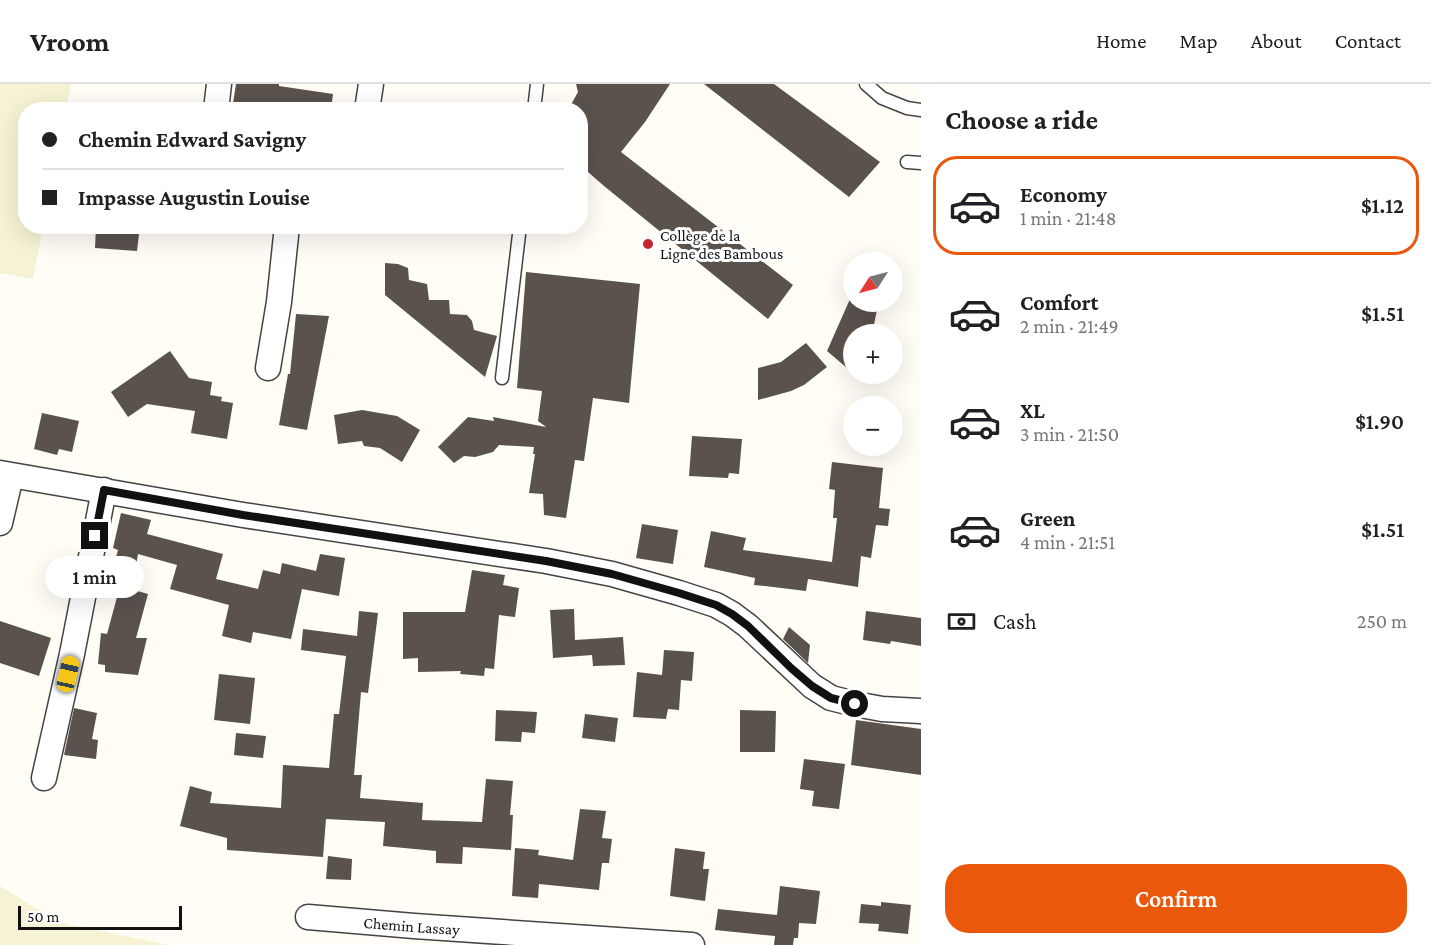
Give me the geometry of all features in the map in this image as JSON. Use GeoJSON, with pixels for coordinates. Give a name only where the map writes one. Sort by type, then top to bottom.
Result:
{"type":"FeatureCollection","features":[{"type":"Feature","properties":{"kind":"street"},"geometry":{"type":"LineString","coordinates":[[217,102],[219,84]]}},
{"type":"Feature","properties":{"kind":"street"},"geometry":{"type":"LineString","coordinates":[[369,102],[372,84]]}},
{"type":"Feature","properties":{"kind":"street"},"geometry":{"type":"LineString","coordinates":[[268,368],[279,302],[286,234]]}},
{"type":"Feature","properties":{"kind":"street"},"geometry":{"type":"LineString","coordinates":[[0,523],[6,474],[243,515],[546,561],[612,574],[716,605],[732,614],[812,686],[831,698],[882,709],[921,711]]}},
{"type":"Feature","properties":{"kind":"street"},"geometry":{"type":"LineString","coordinates":[[44,778],[72,654],[104,490]]}},
{"type":"Feature","properties":{"kind":"street","name":"Chemin Lassay"},"geometry":{"type":"LineString","coordinates":[[308,917],[692,945]]}},
{"type":"Feature","properties":{"kind":"lane"},"geometry":{"type":"LineString","coordinates":[[535,102],[537,84]]}},
{"type":"Feature","properties":{"kind":"lane"},"geometry":{"type":"LineString","coordinates":[[866,84],[882,98],[908,108],[921,110]]}},
{"type":"Feature","properties":{"kind":"lane"},"geometry":{"type":"LineString","coordinates":[[907,162],[921,163]]}},
{"type":"Feature","properties":{"kind":"lane"},"geometry":{"type":"LineString","coordinates":[[502,378],[519,234]]}},
{"type":"Feature","properties":{"kind":"shaded area"},"geometry":{"type":"Polygon","coordinates":[[[0,84],[71,84],[67,102],[18,102],[18,234],[42,234],[33,279],[0,273],[0,84]]]}},
{"type":"Feature","properties":{"kind":"shaded area"},"geometry":{"type":"Polygon","coordinates":[[[0,886],[58,922],[168,945],[0,945],[0,886]]]}},
{"type":"Feature","properties":{"kind":"building"},"geometry":{"type":"Polygon","coordinates":[[[236,84],[279,84],[279,86],[333,94],[332,102],[233,102],[236,84]]]}},
{"type":"Feature","properties":{"kind":"building"},"geometry":{"type":"Polygon","coordinates":[[[576,84],[670,84],[645,122],[621,152],[793,285],[768,319],[588,172],[588,102],[572,102],[578,92],[576,84]]]}},
{"type":"Feature","properties":{"kind":"building"},"geometry":{"type":"Polygon","coordinates":[[[704,84],[774,84],[880,162],[849,197],[704,84]]]}},
{"type":"Feature","properties":{"kind":"building"},"geometry":{"type":"Polygon","coordinates":[[[96,234],[139,234],[137,251],[95,248],[96,234]]]}},
{"type":"Feature","properties":{"kind":"building"},"geometry":{"type":"Polygon","coordinates":[[[385,263],[408,268],[409,280],[427,284],[429,300],[449,300],[450,314],[467,315],[472,321],[474,330],[497,336],[485,377],[385,295],[385,263]]]}},
{"type":"Feature","properties":{"kind":"building"},"geometry":{"type":"Polygon","coordinates":[[[526,272],[640,284],[629,403],[593,398],[584,461],[575,460],[566,518],[544,515],[543,494],[529,493],[534,447],[499,445],[493,452],[475,457],[464,456],[454,463],[438,447],[468,417],[494,421],[493,417],[546,427],[538,421],[542,391],[517,388],[526,272]]]}},
{"type":"Feature","properties":{"kind":"building"},"geometry":{"type":"Polygon","coordinates":[[[844,312],[877,312],[874,324],[843,324],[843,365],[827,351],[844,312]]]}},
{"type":"Feature","properties":{"kind":"building"},"geometry":{"type":"Polygon","coordinates":[[[296,314],[329,316],[307,430],[279,425],[288,374],[290,374],[296,314]]]}},
{"type":"Feature","properties":{"kind":"building"},"geometry":{"type":"Polygon","coordinates":[[[806,343],[827,367],[804,385],[758,400],[758,368],[781,362],[806,343]]]}},
{"type":"Feature","properties":{"kind":"building"},"geometry":{"type":"Polygon","coordinates":[[[170,351],[189,378],[212,382],[210,395],[222,397],[221,401],[233,403],[227,439],[191,433],[195,411],[147,404],[128,417],[111,392],[170,351]]]}},
{"type":"Feature","properties":{"kind":"building"},"geometry":{"type":"Polygon","coordinates":[[[362,410],[397,416],[420,430],[402,462],[380,448],[364,446],[362,441],[338,444],[334,415],[362,410]]]}},
{"type":"Feature","properties":{"kind":"building"},"geometry":{"type":"Polygon","coordinates":[[[42,413],[79,421],[72,452],[59,449],[57,455],[34,449],[42,413]]]}},
{"type":"Feature","properties":{"kind":"building"},"geometry":{"type":"Polygon","coordinates":[[[692,436],[742,439],[739,474],[729,473],[728,478],[689,476],[692,436]]]}},
{"type":"Feature","properties":{"kind":"building"},"geometry":{"type":"Polygon","coordinates":[[[832,462],[883,468],[879,508],[890,509],[888,526],[876,525],[871,558],[861,556],[858,587],[808,579],[806,591],[754,585],[755,578],[704,567],[711,531],[746,538],[743,550],[832,562],[837,518],[833,518],[835,490],[829,489],[832,462]]]}},
{"type":"Feature","properties":{"kind":"building"},"geometry":{"type":"Polygon","coordinates":[[[121,513],[151,520],[147,534],[223,554],[216,579],[258,589],[263,570],[280,574],[282,563],[316,571],[320,554],[345,558],[339,596],[302,589],[291,639],[253,632],[251,643],[222,636],[229,605],[170,589],[177,565],[138,554],[136,566],[115,561],[118,550],[113,548],[121,513]]]}},
{"type":"Feature","properties":{"kind":"building"},"geometry":{"type":"Polygon","coordinates":[[[642,524],[678,530],[673,564],[636,558],[642,524]]]}},
{"type":"Feature","properties":{"kind":"building"},"geometry":{"type":"Polygon","coordinates":[[[472,570],[505,575],[503,585],[519,588],[515,617],[499,615],[494,669],[485,668],[484,676],[460,674],[461,671],[418,672],[418,658],[403,659],[403,612],[465,612],[472,570]]]}},
{"type":"Feature","properties":{"kind":"building"},"geometry":{"type":"Polygon","coordinates":[[[120,586],[148,594],[136,638],[147,638],[138,675],[105,672],[105,665],[98,664],[101,633],[107,634],[120,586]]]}},
{"type":"Feature","properties":{"kind":"building"},"geometry":{"type":"Polygon","coordinates":[[[574,609],[575,640],[623,637],[625,665],[593,666],[592,655],[553,658],[550,610],[574,609]]]}},
{"type":"Feature","properties":{"kind":"building"},"geometry":{"type":"Polygon","coordinates":[[[359,611],[378,613],[368,693],[361,692],[354,775],[362,775],[360,798],[423,803],[422,820],[482,822],[486,779],[513,781],[510,815],[513,815],[511,850],[463,847],[462,864],[436,863],[436,851],[383,846],[385,822],[326,819],[323,857],[227,850],[227,838],[180,826],[190,786],[212,792],[210,803],[281,808],[283,765],[329,768],[334,714],[339,714],[346,656],[301,650],[303,629],[357,636],[359,611]]]}},
{"type":"Feature","properties":{"kind":"building"},"geometry":{"type":"Polygon","coordinates":[[[866,611],[921,618],[921,646],[891,641],[890,644],[863,640],[866,611]]]}},
{"type":"Feature","properties":{"kind":"building"},"geometry":{"type":"Polygon","coordinates":[[[0,621],[51,638],[39,676],[0,663],[0,621]]]}},
{"type":"Feature","properties":{"kind":"building"},"geometry":{"type":"Polygon","coordinates":[[[789,627],[810,645],[808,663],[783,639],[789,627]]]}},
{"type":"Feature","properties":{"kind":"building"},"geometry":{"type":"Polygon","coordinates":[[[664,650],[694,652],[692,681],[681,680],[679,710],[668,709],[666,719],[633,717],[637,672],[662,675],[664,650]]]}},
{"type":"Feature","properties":{"kind":"building"},"geometry":{"type":"Polygon","coordinates":[[[219,674],[255,678],[250,724],[214,720],[219,674]]]}},
{"type":"Feature","properties":{"kind":"building"},"geometry":{"type":"Polygon","coordinates":[[[74,708],[97,713],[92,739],[98,740],[96,759],[64,755],[74,708]]]}},
{"type":"Feature","properties":{"kind":"building"},"geometry":{"type":"Polygon","coordinates":[[[496,710],[537,712],[535,733],[522,732],[521,742],[495,741],[496,710]]]}},
{"type":"Feature","properties":{"kind":"building"},"geometry":{"type":"Polygon","coordinates":[[[740,710],[776,711],[775,752],[740,752],[740,710]]]}},
{"type":"Feature","properties":{"kind":"building"},"geometry":{"type":"Polygon","coordinates":[[[585,714],[618,718],[615,742],[582,738],[585,714]]]}},
{"type":"Feature","properties":{"kind":"building"},"geometry":{"type":"Polygon","coordinates":[[[856,720],[921,729],[921,775],[851,765],[856,720]]]}},
{"type":"Feature","properties":{"kind":"building"},"geometry":{"type":"Polygon","coordinates":[[[236,733],[266,736],[263,758],[234,755],[236,733]]]}},
{"type":"Feature","properties":{"kind":"building"},"geometry":{"type":"Polygon","coordinates":[[[804,759],[845,764],[839,809],[812,806],[814,791],[800,789],[804,759]]]}},
{"type":"Feature","properties":{"kind":"building"},"geometry":{"type":"Polygon","coordinates":[[[580,809],[606,811],[602,838],[612,839],[609,863],[602,863],[599,890],[539,884],[538,898],[512,896],[515,848],[539,850],[538,855],[573,860],[580,809]]]}},
{"type":"Feature","properties":{"kind":"building"},"geometry":{"type":"Polygon","coordinates":[[[675,848],[705,852],[703,869],[709,869],[705,901],[670,896],[675,848]]]}},
{"type":"Feature","properties":{"kind":"building"},"geometry":{"type":"Polygon","coordinates":[[[328,856],[352,859],[351,880],[326,879],[328,856]]]}},
{"type":"Feature","properties":{"kind":"building"},"geometry":{"type":"Polygon","coordinates":[[[780,886],[820,891],[816,924],[799,923],[798,938],[794,938],[793,945],[774,945],[775,936],[715,930],[718,909],[777,915],[780,886]]]}},
{"type":"Feature","properties":{"kind":"building"},"geometry":{"type":"Polygon","coordinates":[[[881,902],[911,905],[908,934],[878,931],[879,924],[859,923],[861,904],[881,906],[881,902]]]}},
{"type":"Feature","properties":{"kind":"place","name":"Collège de la Ligne des Bambous"},"geometry":{"type":"Point","coordinates":[648,244]}},
{"type":"Feature","properties":{"kind":"route"},"geometry":{"type":"LineString","coordinates":[[95,536],[104,490],[243,515],[546,561],[612,574],[716,605],[748,626],[812,686],[831,698],[855,704]]}}]}
